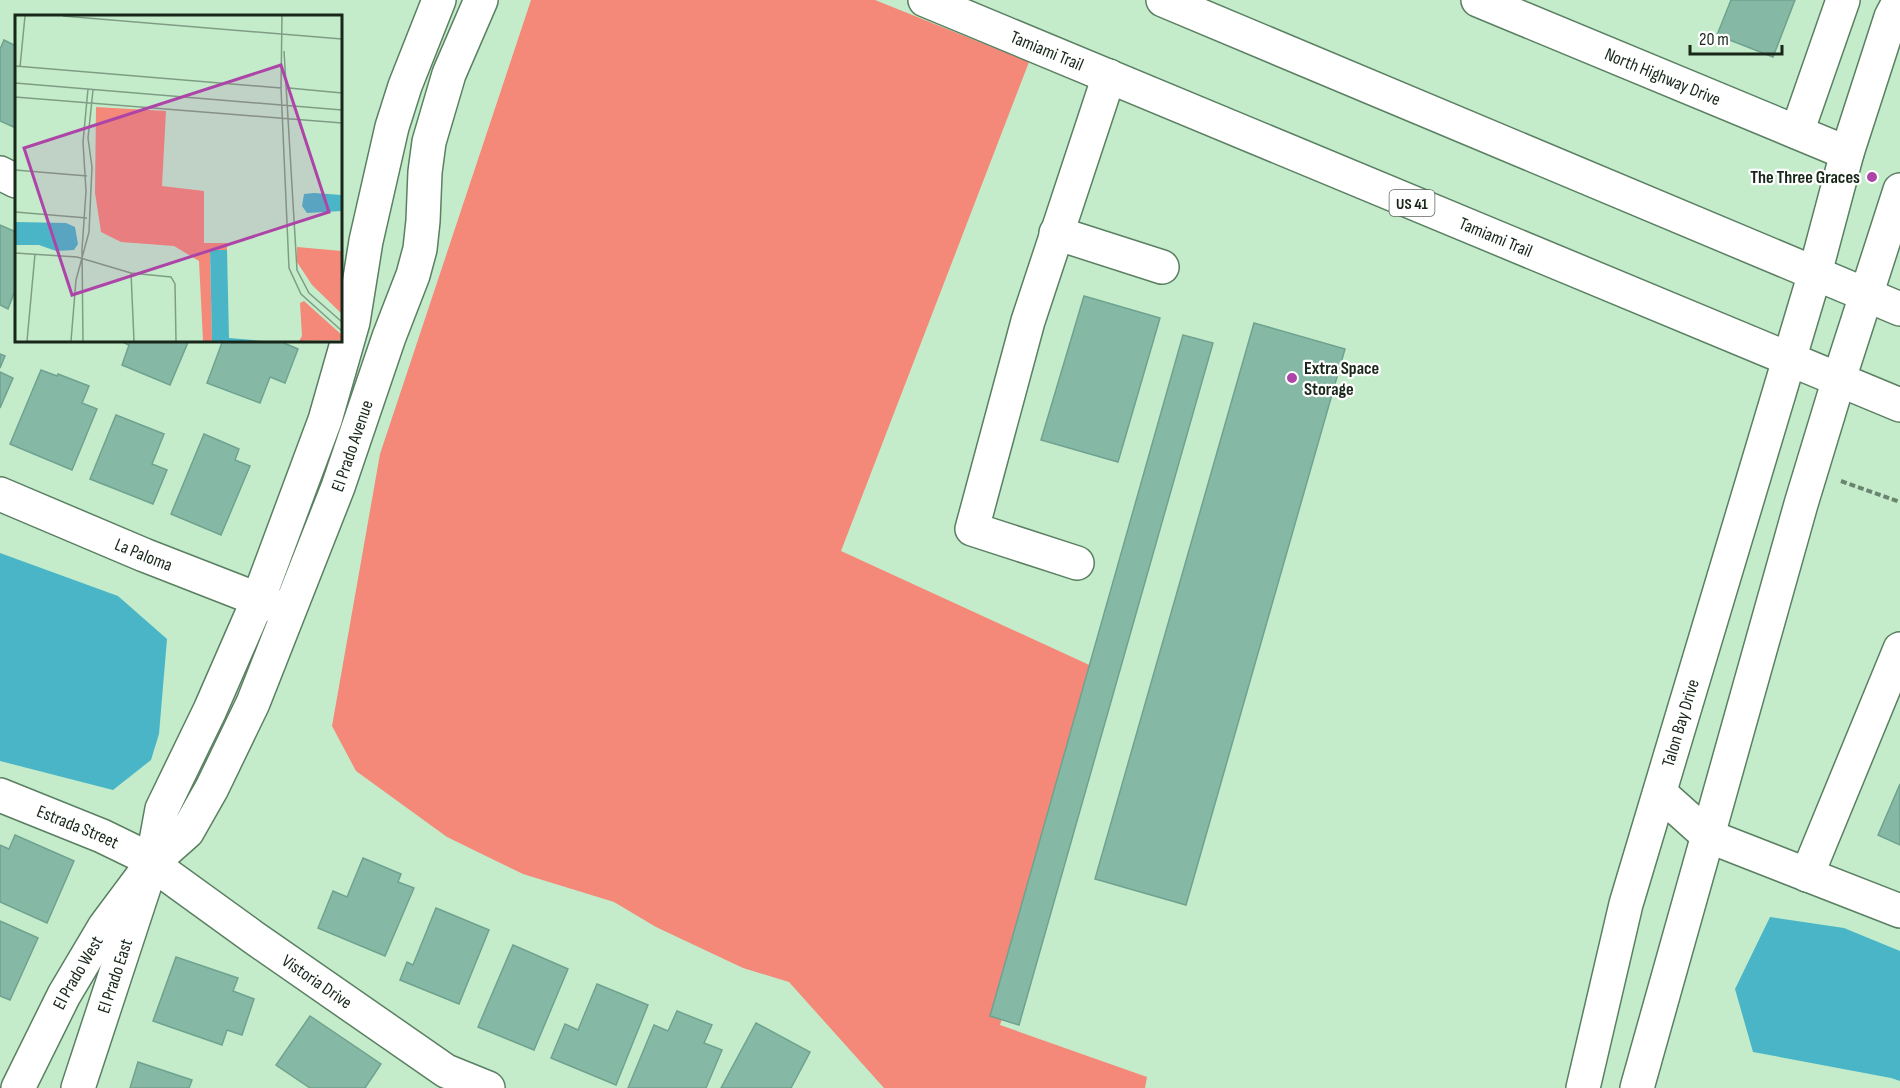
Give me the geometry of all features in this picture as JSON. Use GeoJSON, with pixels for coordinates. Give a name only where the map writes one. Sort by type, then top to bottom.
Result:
{"type":"FeatureCollection","features":[{"type":"Feature","properties":{"kind":"street","name":"El Prado East"},"geometry":{"type":"LineString","coordinates":[[78,1088],[152,863],[162,809],[210,710],[258,600],[325,420],[397,109],[439,0]]}},
{"type":"Feature","properties":{"kind":"street","name":"El Prado Avenue"},"geometry":{"type":"LineString","coordinates":[[152,863],[187,832],[212,788],[253,703],[338,487],[389,337],[413,275],[420,249],[429,142],[449,74],[481,0]]}},
{"type":"Feature","properties":{"kind":"street","name":"Tamiami Trail"},"geometry":{"type":"LineString","coordinates":[[925,0],[1900,405]]}},
{"type":"Feature","properties":{"kind":"street"},"geometry":{"type":"LineString","coordinates":[[1163,0],[1900,309]]}},
{"type":"Feature","properties":{"kind":"street","name":"North Highway Drive"},"geometry":{"type":"LineString","coordinates":[[1478,0],[1847,153]]}},
{"type":"Feature","properties":{"kind":"street"},"geometry":{"type":"LineString","coordinates":[[1797,132],[1843,0]]}},
{"type":"Feature","properties":{"kind":"street","name":"Talon Bay Drive"},"geometry":{"type":"LineString","coordinates":[[1584,1088],[1626,904],[1815,273],[1847,153],[1891,17],[1899,0]]}},
{"type":"Feature","properties":{"kind":"street"},"geometry":{"type":"LineString","coordinates":[[1077,563],[972,529],[1028,321],[1109,76]]}},
{"type":"Feature","properties":{"kind":"street"},"geometry":{"type":"LineString","coordinates":[[397,109],[435,119]]}},
{"type":"Feature","properties":{"kind":"street"},"geometry":{"type":"LineString","coordinates":[[0,174],[15,181]]}},
{"type":"Feature","properties":{"kind":"street"},"geometry":{"type":"LineString","coordinates":[[1637,1088],[1801,504],[1900,190]]}},
{"type":"Feature","properties":{"kind":"street"},"geometry":{"type":"LineString","coordinates":[[1056,232],[1162,267]]}},
{"type":"Feature","properties":{"kind":"street"},"geometry":{"type":"LineString","coordinates":[[347,319],[389,337]]}},
{"type":"Feature","properties":{"kind":"street","name":"La Paloma"},"geometry":{"type":"LineString","coordinates":[[0,494],[144,555],[290,612]]}},
{"type":"Feature","properties":{"kind":"street"},"geometry":{"type":"LineString","coordinates":[[1807,875],[1900,649]]}},
{"type":"Feature","properties":{"kind":"street"},"geometry":{"type":"LineString","coordinates":[[1660,793],[1708,836],[1900,911]]}},
{"type":"Feature","properties":{"kind":"street","name":"Estrada Street"},"geometry":{"type":"LineString","coordinates":[[0,795],[111,840],[152,863]]}},
{"type":"Feature","properties":{"kind":"street","name":"Vistoria Drive"},"geometry":{"type":"LineString","coordinates":[[152,863],[443,1080],[488,1088]]}},
{"type":"Feature","properties":{"kind":"street","name":"El Prado West"},"geometry":{"type":"LineString","coordinates":[[18,1088],[64,995],[105,926],[152,863]]}},
{"type":"Feature","properties":{"kind":"shaded area"},"geometry":{"type":"Polygon","coordinates":[[[531,0],[875,0],[1029,62],[841,551],[1109,674],[1000,1025],[1147,1077],[1145,1088],[884,1088],[789,982],[743,968],[656,927],[614,902],[523,874],[447,837],[356,771],[332,726],[380,454],[531,0]]]}},
{"type":"Feature","properties":{"kind":"water"},"geometry":{"type":"Polygon","coordinates":[[[0,553],[118,596],[167,639],[159,734],[151,760],[113,790],[0,761],[0,553]]]}},
{"type":"Feature","properties":{"kind":"water"},"geometry":{"type":"Polygon","coordinates":[[[1770,917],[1844,928],[1900,951],[1900,1081],[1753,1052],[1735,989],[1770,917]]]}},
{"type":"Feature","properties":{"kind":"building"},"geometry":{"type":"Polygon","coordinates":[[[1731,0],[1795,0],[1773,57],[1717,35],[1731,0]]]}},
{"type":"Feature","properties":{"kind":"building"},"geometry":{"type":"Polygon","coordinates":[[[4,40],[15,46],[15,128],[0,121],[0,49],[4,40]]]}},
{"type":"Feature","properties":{"kind":"building"},"geometry":{"type":"Polygon","coordinates":[[[0,225],[15,232],[15,291],[8,309],[0,305],[0,225]]]}},
{"type":"Feature","properties":{"kind":"building"},"geometry":{"type":"Polygon","coordinates":[[[1084,296],[1160,318],[1118,462],[1041,440],[1084,296]]]}},
{"type":"Feature","properties":{"kind":"building"},"geometry":{"type":"Polygon","coordinates":[[[1254,323],[1345,349],[1186,905],[1095,879],[1254,323]]]}},
{"type":"Feature","properties":{"kind":"building"},"geometry":{"type":"Polygon","coordinates":[[[1183,335],[1213,343],[1019,1025],[990,1016],[1183,335]]]}},
{"type":"Feature","properties":{"kind":"building"},"geometry":{"type":"Polygon","coordinates":[[[122,342],[188,342],[170,385],[122,365],[129,345],[122,342]]]}},
{"type":"Feature","properties":{"kind":"building"},"geometry":{"type":"Polygon","coordinates":[[[222,342],[282,342],[298,349],[285,383],[270,377],[260,403],[207,383],[222,342]]]}},
{"type":"Feature","properties":{"kind":"building"},"geometry":{"type":"Polygon","coordinates":[[[0,354],[5,356],[0,368],[0,354]]]}},
{"type":"Feature","properties":{"kind":"building"},"geometry":{"type":"Polygon","coordinates":[[[41,370],[89,386],[82,403],[97,409],[72,470],[10,444],[41,370]]]}},
{"type":"Feature","properties":{"kind":"building"},"geometry":{"type":"Polygon","coordinates":[[[0,372],[13,378],[0,408],[0,372]]]}},
{"type":"Feature","properties":{"kind":"building"},"geometry":{"type":"Polygon","coordinates":[[[116,415],[164,434],[152,464],[167,470],[153,504],[90,479],[116,415]]]}},
{"type":"Feature","properties":{"kind":"building"},"geometry":{"type":"Polygon","coordinates":[[[204,434],[239,449],[235,460],[250,466],[221,535],[171,514],[204,434]]]}},
{"type":"Feature","properties":{"kind":"building"},"geometry":{"type":"Polygon","coordinates":[[[1900,784],[1900,845],[1878,835],[1900,784]]]}},
{"type":"Feature","properties":{"kind":"building"},"geometry":{"type":"Polygon","coordinates":[[[15,835],[74,861],[47,923],[0,902],[0,845],[9,849],[15,835]]]}},
{"type":"Feature","properties":{"kind":"building"},"geometry":{"type":"Polygon","coordinates":[[[363,858],[401,874],[398,882],[414,888],[385,956],[318,928],[333,891],[347,897],[363,858]]]}},
{"type":"Feature","properties":{"kind":"building"},"geometry":{"type":"Polygon","coordinates":[[[436,908],[489,930],[459,1004],[400,980],[407,962],[413,965],[436,908]]]}},
{"type":"Feature","properties":{"kind":"building"},"geometry":{"type":"Polygon","coordinates":[[[0,921],[38,938],[10,1000],[0,996],[0,921]]]}},
{"type":"Feature","properties":{"kind":"building"},"geometry":{"type":"Polygon","coordinates":[[[513,945],[568,969],[534,1050],[478,1027],[513,945]]]}},
{"type":"Feature","properties":{"kind":"building"},"geometry":{"type":"Polygon","coordinates":[[[176,957],[238,978],[233,991],[254,999],[242,1035],[227,1030],[222,1045],[153,1021],[176,957]]]}},
{"type":"Feature","properties":{"kind":"building"},"geometry":{"type":"Polygon","coordinates":[[[597,984],[648,1005],[616,1085],[551,1058],[565,1024],[578,1030],[597,984]]]}},
{"type":"Feature","properties":{"kind":"building"},"geometry":{"type":"Polygon","coordinates":[[[677,1011],[712,1025],[704,1043],[722,1050],[706,1088],[628,1088],[654,1025],[668,1031],[677,1011]]]}},
{"type":"Feature","properties":{"kind":"building"},"geometry":{"type":"Polygon","coordinates":[[[310,1016],[381,1064],[365,1088],[310,1088],[276,1065],[310,1016]]]}},
{"type":"Feature","properties":{"kind":"building"},"geometry":{"type":"Polygon","coordinates":[[[756,1023],[810,1052],[791,1088],[721,1088],[756,1023]]]}},
{"type":"Feature","properties":{"kind":"building"},"geometry":{"type":"Polygon","coordinates":[[[138,1062],[192,1080],[189,1088],[130,1088],[138,1062]]]}},
{"type":"Feature","properties":{"kind":"place","name":"The Three Graces"},"geometry":{"type":"Point","coordinates":[1872,177]}},
{"type":"Feature","properties":{"kind":"place","name":"Extra Space Storage"},"geometry":{"type":"Point","coordinates":[1292,378]}}]}
